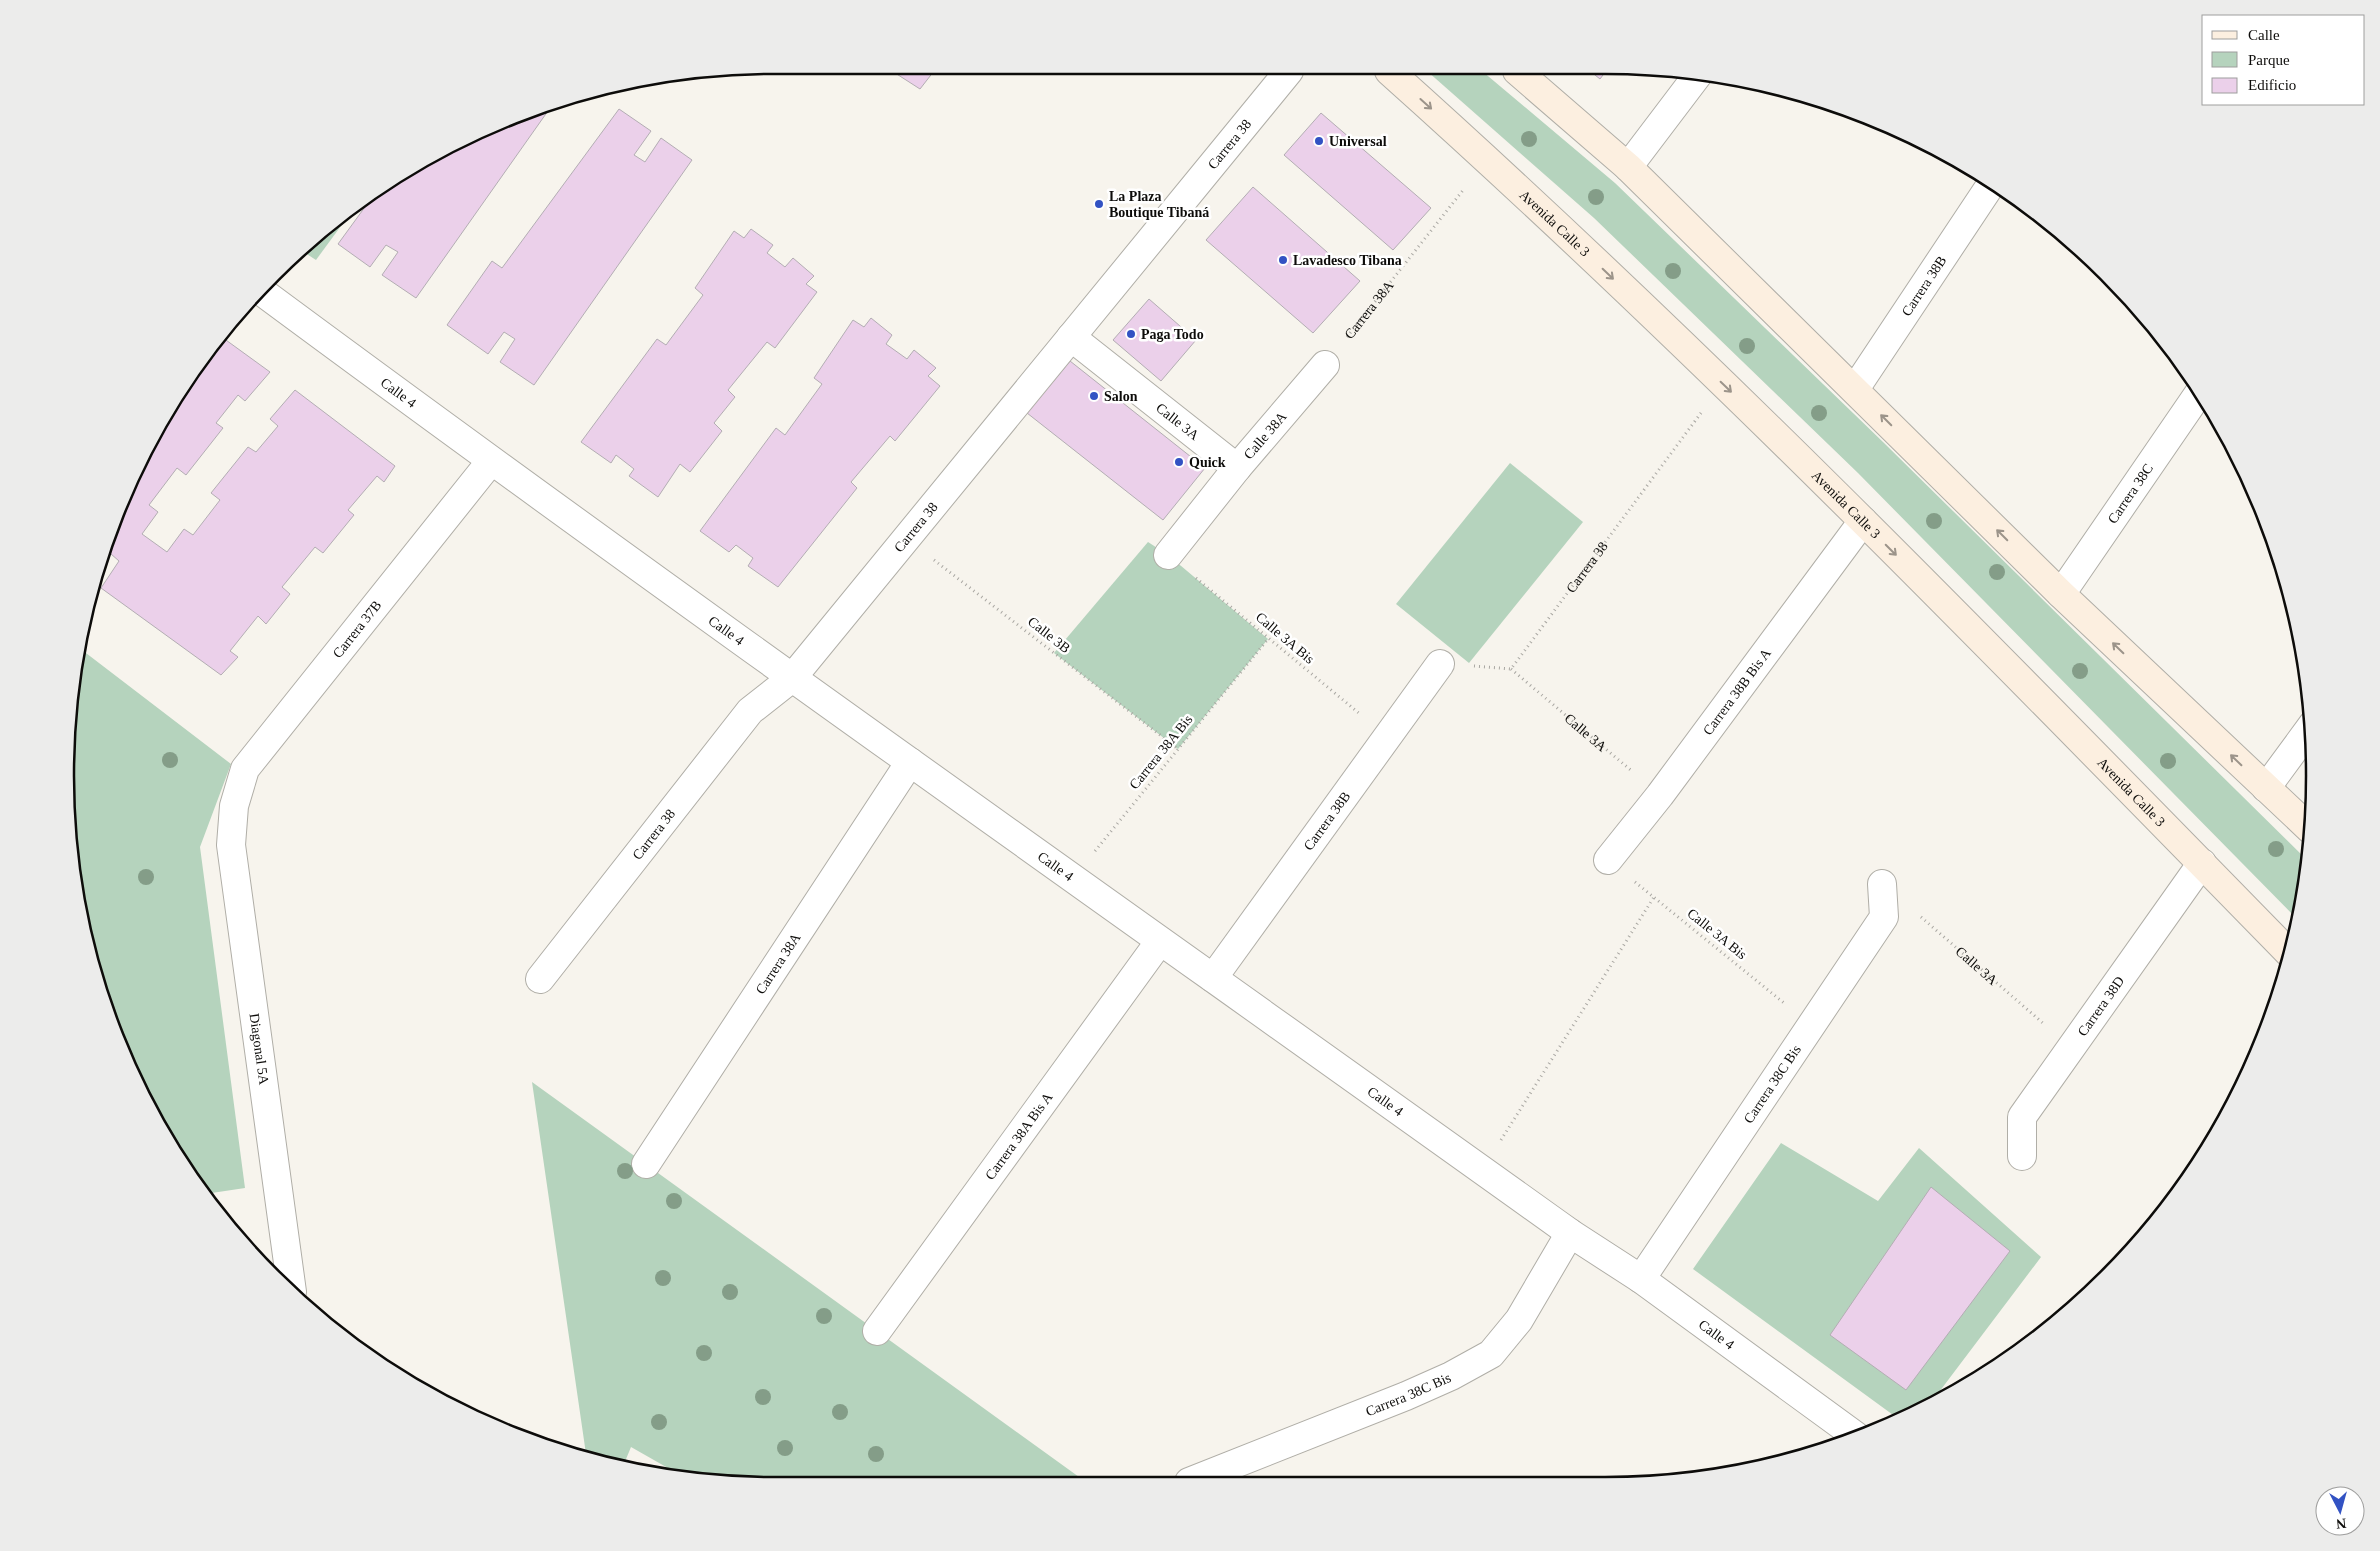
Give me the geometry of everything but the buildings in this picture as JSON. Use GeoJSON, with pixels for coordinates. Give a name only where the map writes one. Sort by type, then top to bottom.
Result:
{"type":"FeatureCollection","features":[{"type":"Feature","properties":{"kind":"main road","name":"Avenida Calle 3"},"geometry":{"type":"LineString","coordinates":[[1393,74],[1495,166],[1863,521],[2284,948]]}},
{"type":"Feature","properties":{"kind":"main road"},"geometry":{"type":"LineString","coordinates":[[1520,74],[1628,167],[2061,594],[2305,824]]}},
{"type":"Feature","properties":{"kind":"street","name":"Carrera 38"},"geometry":{"type":"LineString","coordinates":[[540,979],[750,710],[792,678],[1287,74]]}},
{"type":"Feature","properties":{"kind":"street"},"geometry":{"type":"LineString","coordinates":[[1628,167],[1694,80]]}},
{"type":"Feature","properties":{"kind":"street","name":"Carrera 38B"},"geometry":{"type":"LineString","coordinates":[[1855,389],[1989,189]]}},
{"type":"Feature","properties":{"kind":"street","name":"Calle 4"},"geometry":{"type":"LineString","coordinates":[[265,294],[491,461],[792,678],[1570,1233],[1642,1279],[1851,1432]]}},
{"type":"Feature","properties":{"kind":"street","name":"Calle 3A"},"geometry":{"type":"LineString","coordinates":[[1071,337],[1237,468]]}},
{"type":"Feature","properties":{"kind":"street","name":"Calle 38A"},"geometry":{"type":"LineString","coordinates":[[1168,555],[1237,468],[1325,365]]}},
{"type":"Feature","properties":{"kind":"street","name":"Carrera 38C"},"geometry":{"type":"LineString","coordinates":[[2061,594],[2195,398]]}},
{"type":"Feature","properties":{"kind":"street","name":"Carrera 37B"},"geometry":{"type":"LineString","coordinates":[[234,806],[245,769],[491,461]]}},
{"type":"Feature","properties":{"kind":"street","name":"Carrera 38B Bis A"},"geometry":{"type":"LineString","coordinates":[[1608,860],[1660,794],[1863,521]]}},
{"type":"Feature","properties":{"kind":"street","name":"Carrera 38B"},"geometry":{"type":"LineString","coordinates":[[1213,978],[1440,664]]}},
{"type":"Feature","properties":{"kind":"street"},"geometry":{"type":"LineString","coordinates":[[2266,788],[2305,735]]}},
{"type":"Feature","properties":{"kind":"street","name":"Carrera 38A"},"geometry":{"type":"LineString","coordinates":[[646,1164],[910,762]]}},
{"type":"Feature","properties":{"kind":"street","name":"Diagonal 5A"},"geometry":{"type":"LineString","coordinates":[[234,806],[231,845],[291,1283]]}},
{"type":"Feature","properties":{"kind":"street","name":"Carrera 38D"},"geometry":{"type":"LineString","coordinates":[[2022,1156],[2022,1117],[2202,863]]}},
{"type":"Feature","properties":{"kind":"street","name":"Carrera 38C Bis"},"geometry":{"type":"LineString","coordinates":[[1642,1279],[1884,918],[1882,884]]}},
{"type":"Feature","properties":{"kind":"street","name":"Carrera 38A Bis A"},"geometry":{"type":"LineString","coordinates":[[877,1331],[1160,941]]}},
{"type":"Feature","properties":{"kind":"street","name":"Carrera 38C Bis"},"geometry":{"type":"LineString","coordinates":[[1202,1477],[1406,1396],[1451,1376],[1491,1354],[1519,1320],[1570,1233]]}},
{"type":"Feature","properties":{"kind":"path","name":"Carrera 38A"},"geometry":{"type":"LineString","coordinates":[[1325,365],[1468,183]]}},
{"type":"Feature","properties":{"kind":"path","name":"Carrera 38"},"geometry":{"type":"LineString","coordinates":[[1510,669],[1704,408]]}},
{"type":"Feature","properties":{"kind":"path","name":"Calle 3B"},"geometry":{"type":"LineString","coordinates":[[906,539],[1178,749]]}},
{"type":"Feature","properties":{"kind":"path","name":"Calle 3A Bis"},"geometry":{"type":"LineString","coordinates":[[1168,555],[1388,737]]}},
{"type":"Feature","properties":{"kind":"path","name":"Carrera 38A Bis"},"geometry":{"type":"LineString","coordinates":[[1073,878],[1268,639]]}},
{"type":"Feature","properties":{"kind":"path"},"geometry":{"type":"LineString","coordinates":[[1440,664],[1510,669]]}},
{"type":"Feature","properties":{"kind":"path","name":"Calle 3A"},"geometry":{"type":"LineString","coordinates":[[1510,669],[1660,794]]}},
{"type":"Feature","properties":{"kind":"path","name":"Calle 3A Bis"},"geometry":{"type":"LineString","coordinates":[[1608,860],[1812,1025]]}},
{"type":"Feature","properties":{"kind":"path","name":"Calle 3A"},"geometry":{"type":"LineString","coordinates":[[1882,884],[2071,1048]]}},
{"type":"Feature","properties":{"kind":"path"},"geometry":{"type":"LineString","coordinates":[[1482,1170],[1654,897]]}},
{"type":"Feature","properties":{"kind":"green space"},"geometry":{"type":"Polygon","coordinates":[[[1430,74],[1486,74],[1615,183],[1883,442],[2301,854],[2292,914],[1858,473],[1594,218],[1430,74]]]}},
{"type":"Feature","properties":{"kind":"green space"},"geometry":{"type":"Polygon","coordinates":[[[343,223],[316,260],[307,254],[343,223]]]}},
{"type":"Feature","properties":{"kind":"green space"},"geometry":{"type":"Polygon","coordinates":[[[1510,463],[1583,522],[1469,663],[1396,604],[1510,463]]]}},
{"type":"Feature","properties":{"kind":"green space"},"geometry":{"type":"Polygon","coordinates":[[[1148,542],[1168,555],[1268,639],[1178,749],[1054,653],[1148,542]]]}},
{"type":"Feature","properties":{"kind":"green space"},"geometry":{"type":"Polygon","coordinates":[[[85,652],[231,764],[200,847],[245,1188],[212,1193],[192,1165],[146,1086],[127,1044],[111,1001],[87,912],[75,821],[75,730],[85,652]]]}},
{"type":"Feature","properties":{"kind":"green space"},"geometry":{"type":"Polygon","coordinates":[[[532,1082],[1079,1477],[730,1476],[669,1469],[631,1447],[625,1461],[585,1450],[532,1082]]]}},
{"type":"Feature","properties":{"kind":"green space"},"geometry":{"type":"Polygon","coordinates":[[[1781,1143],[1878,1201],[1919,1148],[2041,1257],[1939,1392],[1893,1415],[1693,1269],[1781,1143]]]}},
{"type":"Feature","properties":{"kind":"place","name":"Universal"},"geometry":{"type":"Point","coordinates":[1319,141]}},
{"type":"Feature","properties":{"kind":"place","name":"La Plaza Boutique Tibaná"},"geometry":{"type":"Point","coordinates":[1099,204]}},
{"type":"Feature","properties":{"kind":"place","name":"Lavadesco Tibana"},"geometry":{"type":"Point","coordinates":[1283,260]}},
{"type":"Feature","properties":{"kind":"place","name":"Paga Todo"},"geometry":{"type":"Point","coordinates":[1131,334]}},
{"type":"Feature","properties":{"kind":"place","name":"Salon"},"geometry":{"type":"Point","coordinates":[1094,396]}},
{"type":"Feature","properties":{"kind":"place","name":"Quick"},"geometry":{"type":"Point","coordinates":[1179,462]}}]}
